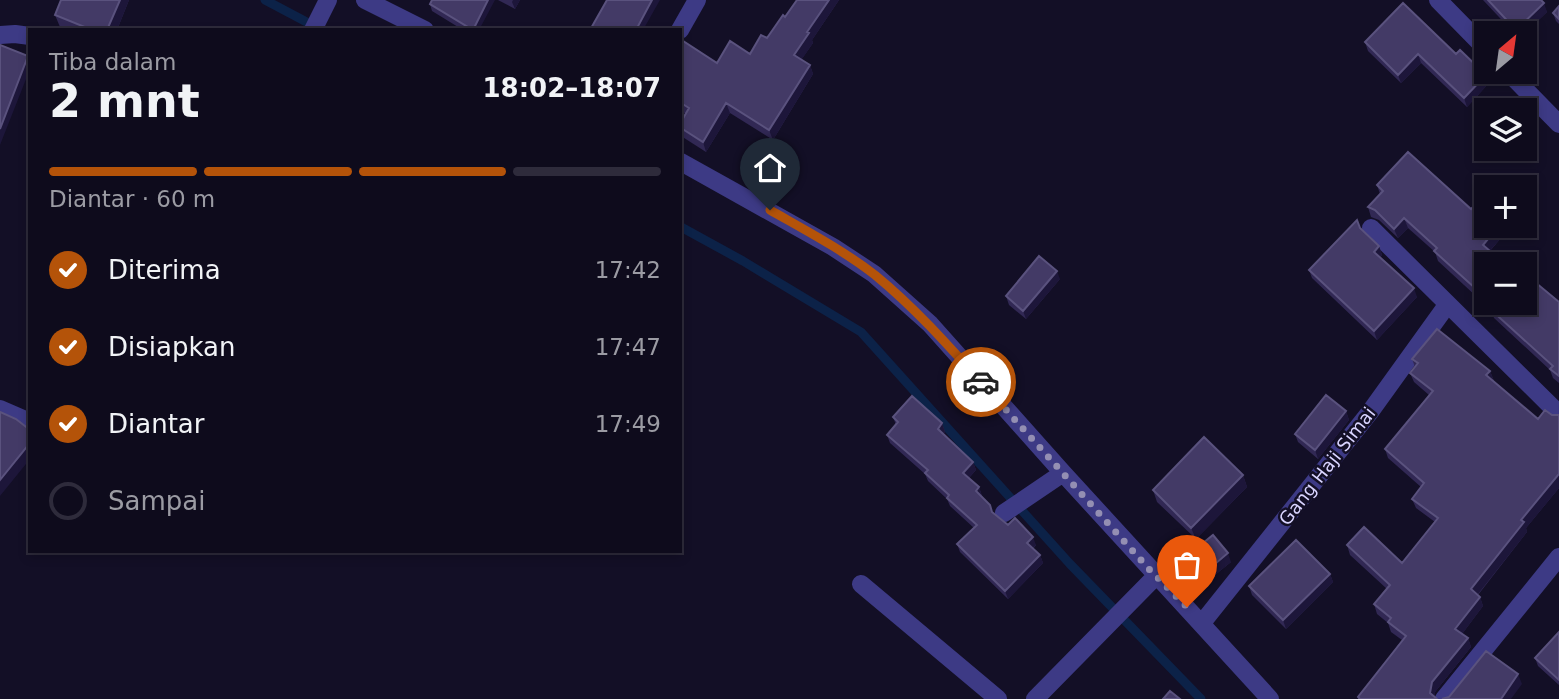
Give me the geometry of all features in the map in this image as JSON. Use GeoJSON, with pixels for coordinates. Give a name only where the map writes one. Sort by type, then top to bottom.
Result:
{"type":"FeatureCollection","features":[{"type":"Feature","properties":{"kind":"street"},"geometry":{"type":"LineString","coordinates":[[314,28],[328,0]]}},
{"type":"Feature","properties":{"kind":"street"},"geometry":{"type":"LineString","coordinates":[[365,0],[421,28]]}},
{"type":"Feature","properties":{"kind":"street"},"geometry":{"type":"LineString","coordinates":[[681,28],[697,0]]}},
{"type":"Feature","properties":{"kind":"street"},"geometry":{"type":"LineString","coordinates":[[1438,0],[1474,37]]}},
{"type":"Feature","properties":{"kind":"street"},"geometry":{"type":"LineString","coordinates":[[0,35],[28,36]]}},
{"type":"Feature","properties":{"kind":"street"},"geometry":{"type":"LineString","coordinates":[[1520,84],[1559,124]]}},
{"type":"Feature","properties":{"kind":"street"},"geometry":{"type":"LineString","coordinates":[[682,163],[791,222],[874,274],[930,324],[1056,478],[1157,575],[1270,699]]}},
{"type":"Feature","properties":{"kind":"street"},"geometry":{"type":"LineString","coordinates":[[1371,228],[1559,414]]}},
{"type":"Feature","properties":{"kind":"street","name":"Gang Haji Simai"},"geometry":{"type":"LineString","coordinates":[[1202,623],[1370,412],[1447,305]]}},
{"type":"Feature","properties":{"kind":"street"},"geometry":{"type":"LineString","coordinates":[[0,408],[28,421]]}},
{"type":"Feature","properties":{"kind":"street"},"geometry":{"type":"LineString","coordinates":[[1004,513],[1056,478]]}},
{"type":"Feature","properties":{"kind":"street"},"geometry":{"type":"LineString","coordinates":[[1444,699],[1559,557]]}},
{"type":"Feature","properties":{"kind":"street"},"geometry":{"type":"LineString","coordinates":[[1035,699],[1157,575]]}},
{"type":"Feature","properties":{"kind":"street"},"geometry":{"type":"LineString","coordinates":[[861,583],[998,699]]}},
{"type":"Feature","properties":{"kind":"building"},"geometry":{"type":"Polygon","coordinates":[[[61,0],[120,0],[108,28],[87,28],[55,15],[61,0]]]}},
{"type":"Feature","properties":{"kind":"building"},"geometry":{"type":"Polygon","coordinates":[[[432,0],[488,0],[474,28],[430,4],[432,0]]]}},
{"type":"Feature","properties":{"kind":"building"},"geometry":{"type":"Polygon","coordinates":[[[607,0],[652,0],[637,28],[591,28],[607,0]]]}},
{"type":"Feature","properties":{"kind":"building"},"geometry":{"type":"Polygon","coordinates":[[[797,0],[829,0],[794,55],[810,65],[769,130],[726,103],[703,142],[682,129],[682,120],[689,108],[682,104],[683,41],[717,63],[730,41],[750,54],[761,35],[767,38],[783,15],[785,17],[797,0]]]}},
{"type":"Feature","properties":{"kind":"building"},"geometry":{"type":"Polygon","coordinates":[[[1488,0],[1541,0],[1544,3],[1525,21],[1508,21],[1488,0]]]}},
{"type":"Feature","properties":{"kind":"building"},"geometry":{"type":"Polygon","coordinates":[[[1403,3],[1456,54],[1460,50],[1474,63],[1474,84],[1477,84],[1464,98],[1418,54],[1398,75],[1365,42],[1403,3]]]}},
{"type":"Feature","properties":{"kind":"building"},"geometry":{"type":"Polygon","coordinates":[[[1559,6],[1559,19],[1553,13],[1559,6]]]}},
{"type":"Feature","properties":{"kind":"building"},"geometry":{"type":"Polygon","coordinates":[[[0,45],[28,56],[0,129],[0,45]]]}},
{"type":"Feature","properties":{"kind":"building"},"geometry":{"type":"Polygon","coordinates":[[[1408,152],[1471,209],[1474,208],[1474,238],[1489,238],[1483,245],[1491,252],[1474,252],[1474,287],[1434,251],[1437,248],[1404,218],[1394,229],[1375,210],[1368,207],[1383,191],[1377,185],[1408,152]]]}},
{"type":"Feature","properties":{"kind":"building"},"geometry":{"type":"Polygon","coordinates":[[[1357,220],[1360,228],[1379,246],[1374,252],[1414,288],[1374,331],[1309,270],[1357,220]]]}},
{"type":"Feature","properties":{"kind":"building"},"geometry":{"type":"Polygon","coordinates":[[[1039,256],[1057,271],[1023,311],[1006,296],[1039,256]]]}},
{"type":"Feature","properties":{"kind":"building"},"geometry":{"type":"Polygon","coordinates":[[[1537,284],[1559,302],[1559,376],[1550,369],[1553,366],[1497,315],[1537,315],[1537,284]]]}},
{"type":"Feature","properties":{"kind":"building"},"geometry":{"type":"Polygon","coordinates":[[[1437,329],[1490,371],[1486,375],[1538,419],[1545,410],[1552,415],[1559,415],[1559,474],[1521,520],[1524,522],[1471,589],[1480,597],[1455,629],[1468,638],[1432,682],[1430,693],[1437,699],[1360,699],[1358,697],[1406,636],[1388,622],[1391,618],[1374,604],[1390,585],[1347,545],[1364,527],[1402,563],[1438,518],[1412,499],[1424,483],[1385,449],[1433,391],[1410,373],[1418,363],[1412,359],[1437,329]]]}},
{"type":"Feature","properties":{"kind":"building"},"geometry":{"type":"Polygon","coordinates":[[[1326,395],[1346,411],[1315,450],[1295,434],[1326,395]]]}},
{"type":"Feature","properties":{"kind":"building"},"geometry":{"type":"Polygon","coordinates":[[[912,396],[942,423],[938,429],[973,462],[963,473],[979,487],[976,491],[990,505],[992,512],[1008,525],[1015,518],[1033,537],[1027,543],[1040,555],[1005,591],[957,544],[977,525],[947,498],[949,495],[925,473],[928,470],[887,435],[898,422],[893,417],[912,396]]]}},
{"type":"Feature","properties":{"kind":"building"},"geometry":{"type":"Polygon","coordinates":[[[0,412],[28,428],[28,445],[0,480],[0,412]]]}},
{"type":"Feature","properties":{"kind":"building"},"geometry":{"type":"Polygon","coordinates":[[[1204,437],[1243,475],[1191,528],[1153,490],[1204,437]]]}},
{"type":"Feature","properties":{"kind":"building"},"geometry":{"type":"Polygon","coordinates":[[[1213,535],[1228,553],[1196,580],[1181,561],[1213,535]]]}},
{"type":"Feature","properties":{"kind":"building"},"geometry":{"type":"Polygon","coordinates":[[[1296,540],[1330,574],[1283,620],[1249,586],[1296,540]]]}},
{"type":"Feature","properties":{"kind":"building"},"geometry":{"type":"Polygon","coordinates":[[[1559,632],[1559,680],[1535,658],[1559,632]]]}},
{"type":"Feature","properties":{"kind":"building"},"geometry":{"type":"Polygon","coordinates":[[[1486,651],[1518,674],[1501,699],[1442,699],[1449,697],[1486,651]]]}},
{"type":"Feature","properties":{"kind":"building"},"geometry":{"type":"Polygon","coordinates":[[[1170,691],[1180,699],[1163,699],[1170,691]]]}},
{"type":"Feature","properties":{"kind":"waterway"},"geometry":{"type":"LineString","coordinates":[[265,0],[316,27]]}},
{"type":"Feature","properties":{"kind":"waterway"},"geometry":{"type":"LineString","coordinates":[[682,228],[861,332],[1070,564],[1201,699]]}},
{"type":"Feature","properties":{"kind":"way so far"},"geometry":{"type":"LineString","coordinates":[[981,382],[1149,569],[1187,607]]}},
{"type":"Feature","properties":{"kind":"route"},"geometry":{"type":"LineString","coordinates":[[770,210],[874,274],[930,324],[981,382]]}}]}
